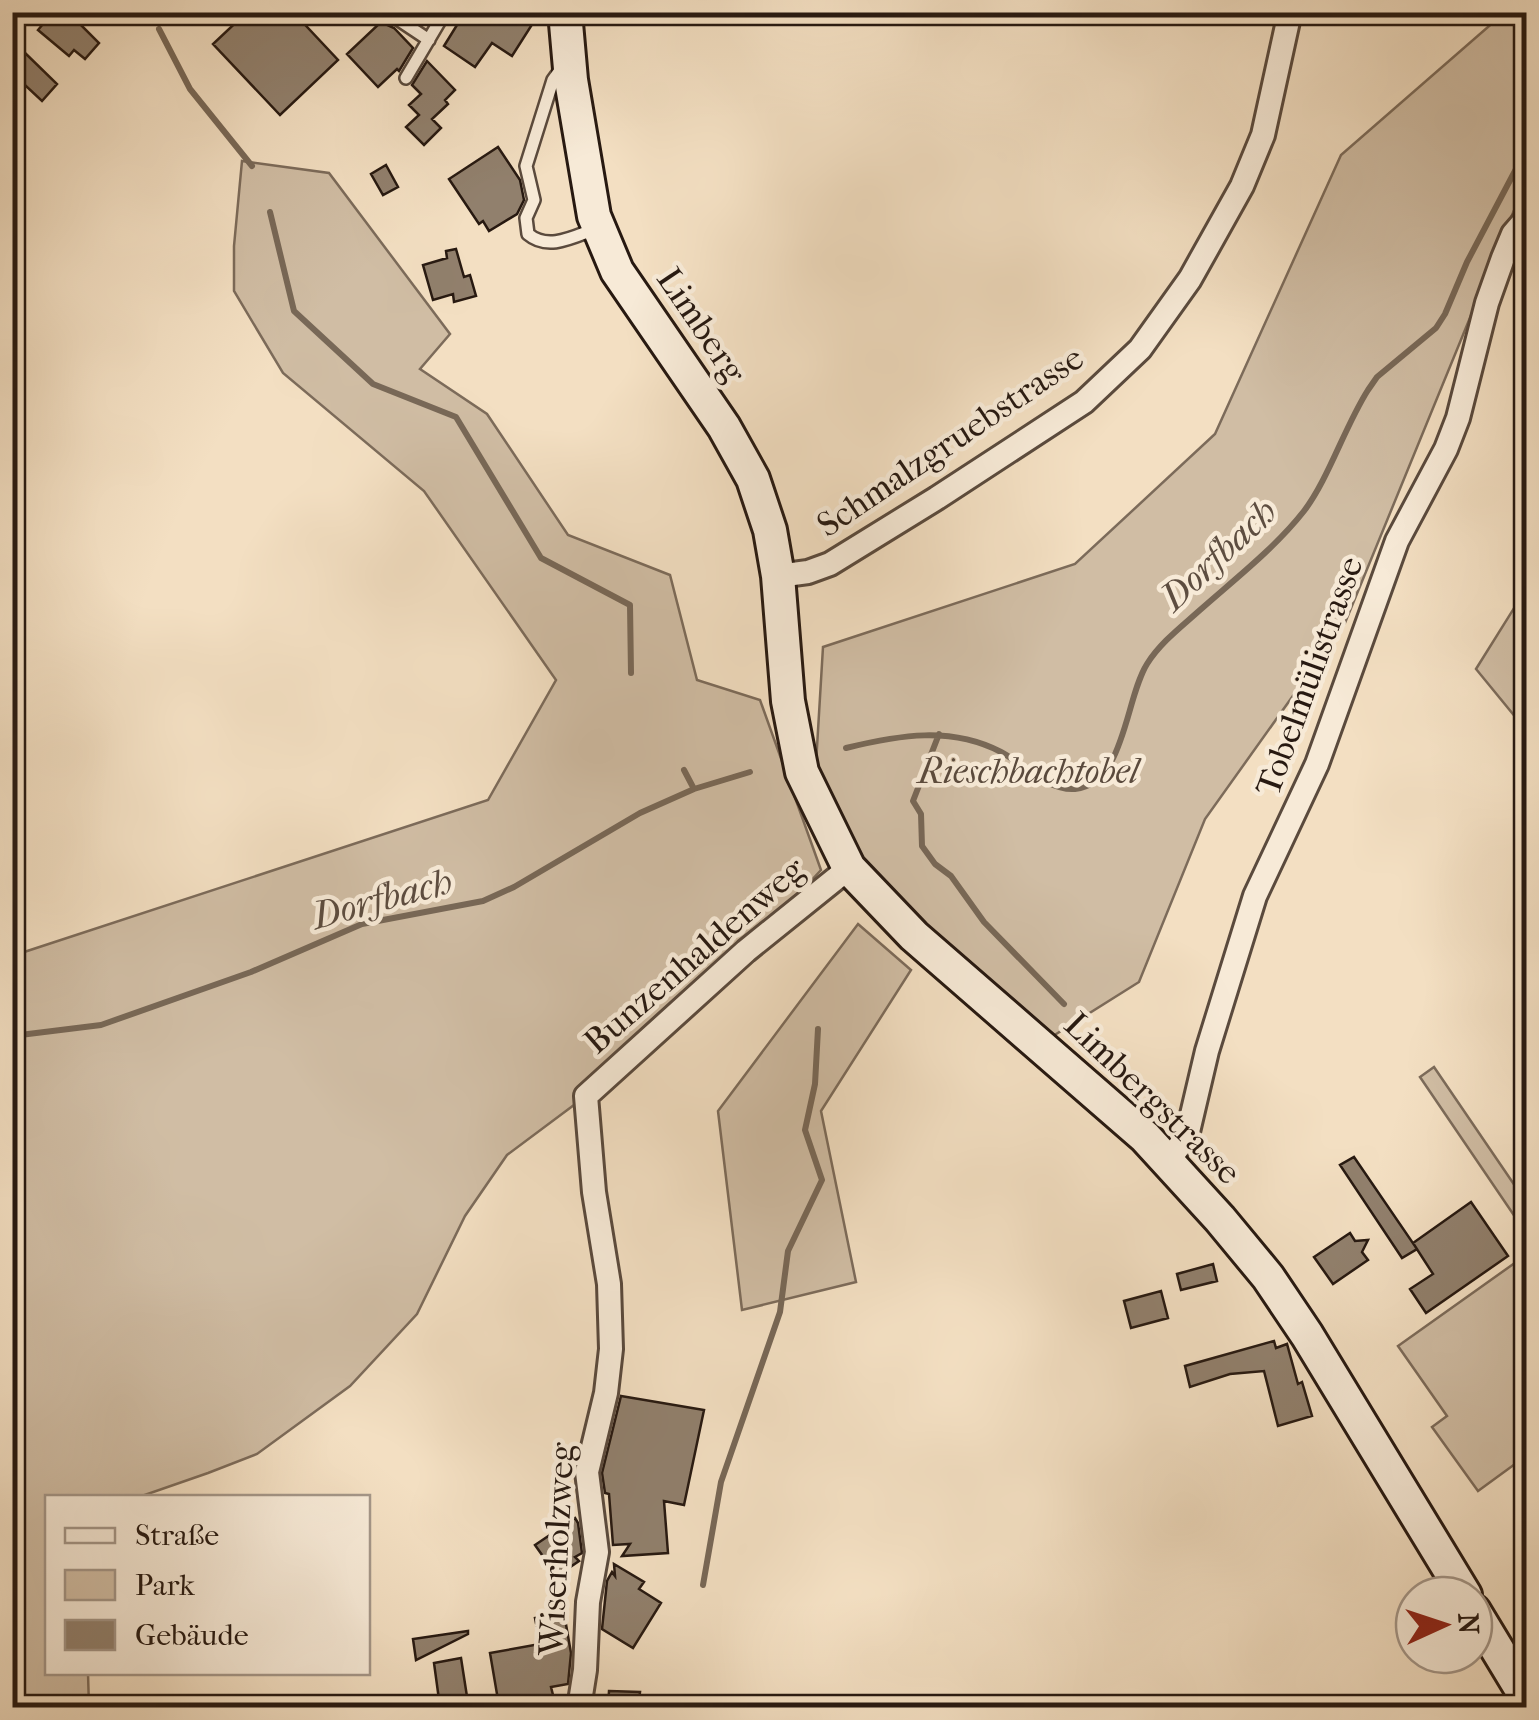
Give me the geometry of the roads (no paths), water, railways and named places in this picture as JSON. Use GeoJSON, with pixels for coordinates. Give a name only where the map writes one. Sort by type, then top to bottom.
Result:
{"type":"FeatureCollection","features":[{"type":"Feature","properties":{"kind":"street","name":"Limberg"},"geometry":{"type":"LineString","coordinates":[[564,12],[580,146],[598,228],[616,271],[724,427],[753,479],[770,530],[778,576],[785,678]]}},
{"type":"Feature","properties":{"kind":"street","name":"Schmalzgruebstrasse"},"geometry":{"type":"LineString","coordinates":[[778,576],[830,564],[937,498],[1084,402],[1140,350],[1190,279],[1242,186],[1263,135],[1290,12]]}},
{"type":"Feature","properties":{"kind":"street","name":"Tobelmülistrasse"},"geometry":{"type":"LineString","coordinates":[[1168,1162],[1187,1136],[1207,1051],[1255,896],[1318,764],[1397,541],[1446,449],[1502,258],[1513,234],[1526,219]]}},
{"type":"Feature","properties":{"kind":"street","name":"Limbergstrasse"},"geometry":{"type":"LineString","coordinates":[[785,678],[802,772],[849,868],[914,936],[1076,1074],[1168,1162],[1268,1277],[1452,1575]]}},
{"type":"Feature","properties":{"kind":"street","name":"Bunzenhaldenweg"},"geometry":{"type":"LineString","coordinates":[[586,1096],[746,951],[849,868]]}},
{"type":"Feature","properties":{"kind":"street","name":"Wiserholzweg"},"geometry":{"type":"LineString","coordinates":[[579,1708],[588,1602],[597,1552],[587,1472],[606,1394],[611,1349],[609,1284],[596,1208],[586,1096]]}},
{"type":"Feature","properties":{"kind":"street"},"geometry":{"type":"LineString","coordinates":[[1494,1644],[1526,1698]]}},
{"type":"Feature","properties":{"kind":"lane"},"geometry":{"type":"LineString","coordinates":[[379,12],[393,16],[428,40]]}},
{"type":"Feature","properties":{"kind":"lane"},"geometry":{"type":"LineString","coordinates":[[406,78],[445,12]]}},
{"type":"Feature","properties":{"kind":"lane"},"geometry":{"type":"LineString","coordinates":[[569,57],[553,80],[526,166],[534,200],[526,218],[528,234],[538,242],[554,243],[598,228]]}},
{"type":"Feature","properties":{"kind":"lane"},"geometry":{"type":"LineString","coordinates":[[1515,1708],[1526,1698]]}},
{"type":"Feature","properties":{"kind":"waterway"},"geometry":{"type":"LineString","coordinates":[[159,29],[190,89],[252,166]]}},
{"type":"Feature","properties":{"kind":"waterway","name":"Dorfbach"},"geometry":{"type":"LineString","coordinates":[[846,748],[886,739],[944,736],[1001,752],[1055,786],[1075,789],[1092,784],[1114,756],[1140,679],[1152,656],[1293,525],[1321,484],[1377,377],[1436,328],[1526,150]]}},
{"type":"Feature","properties":{"kind":"waterway"},"geometry":{"type":"LineString","coordinates":[[270,212],[294,311],[373,384],[456,417],[541,558],[630,605],[631,673]]}},
{"type":"Feature","properties":{"kind":"waterway"},"geometry":{"type":"LineString","coordinates":[[939,734],[913,801],[921,814],[922,846],[935,864],[951,876],[984,922],[1064,1004]]}},
{"type":"Feature","properties":{"kind":"waterway"},"geometry":{"type":"LineString","coordinates":[[684,770],[694,789]]}},
{"type":"Feature","properties":{"kind":"waterway","name":"Dorfbach"},"geometry":{"type":"LineString","coordinates":[[12,1036],[101,1025],[251,972],[362,924],[483,901],[640,813],[694,789],[750,772]]}},
{"type":"Feature","properties":{"kind":"waterway"},"geometry":{"type":"LineString","coordinates":[[703,1585],[721,1482],[780,1312],[788,1251],[822,1180],[805,1130],[815,1084],[818,1029]]}},
{"type":"Feature","properties":{"kind":"park label","name":"Rieschbachtobel"},"geometry":{"type":"Point","coordinates":[1028,771]}}]}
